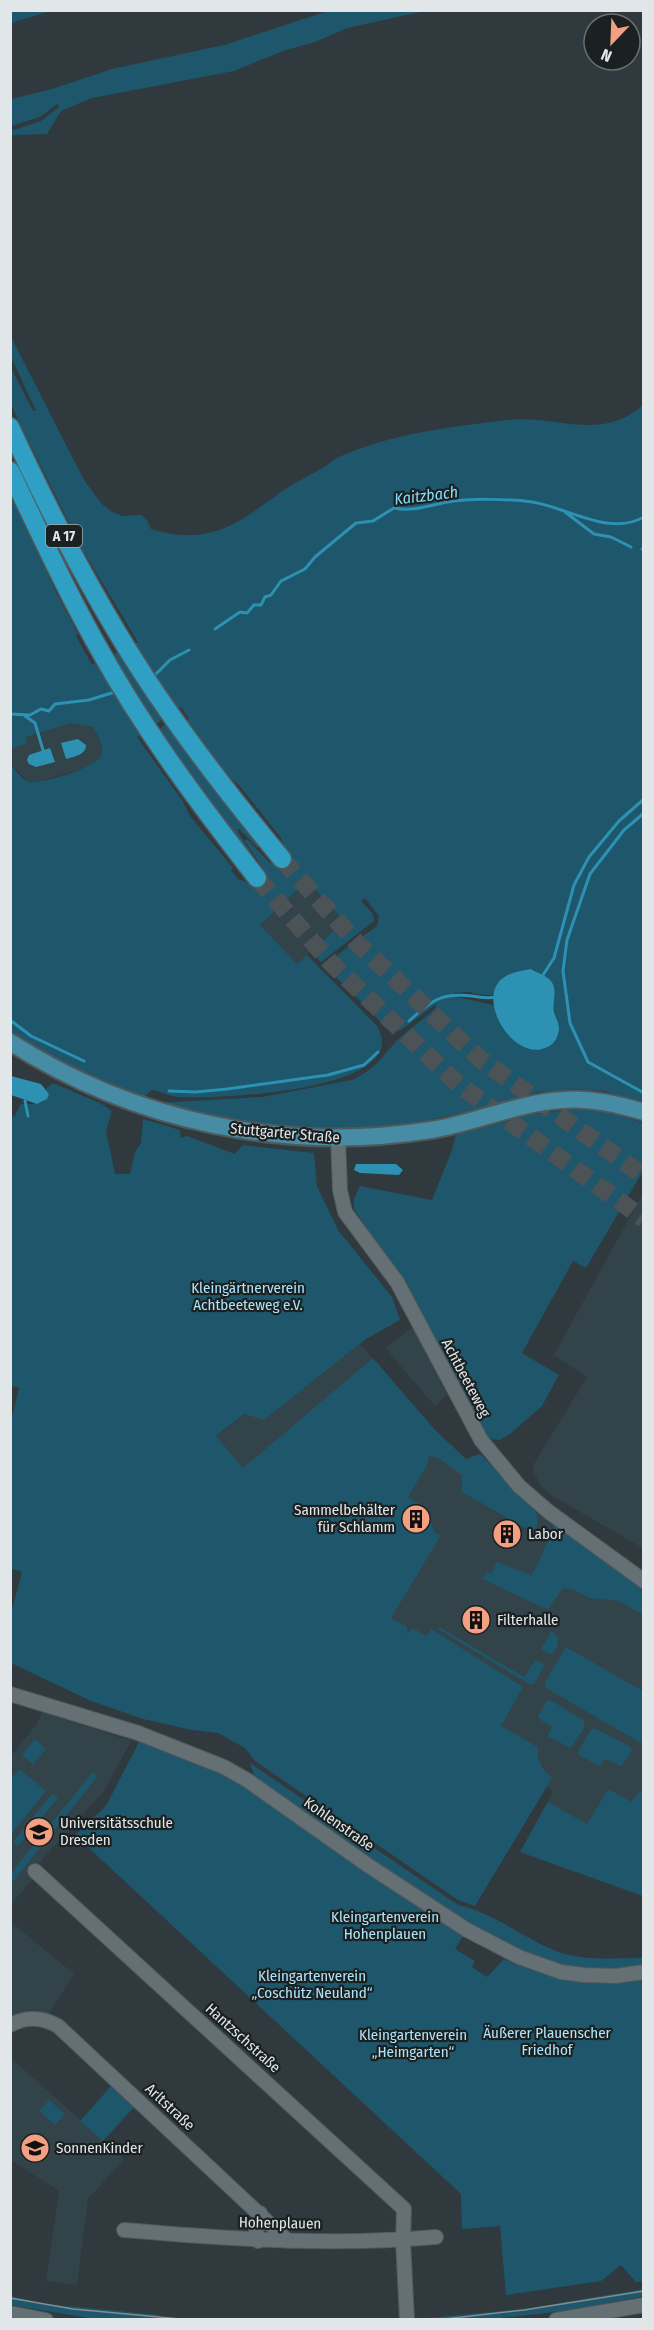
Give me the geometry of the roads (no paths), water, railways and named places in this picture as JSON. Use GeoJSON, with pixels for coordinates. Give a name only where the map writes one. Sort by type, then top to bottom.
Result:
{"type":"FeatureCollection","features":[{"type":"Feature","properties":{"kind":"highway","name":"A 17"},"geometry":{"type":"LineString","coordinates":[[10,427],[86,579],[123,643],[173,718],[225,789],[282,859]]}},
{"type":"Feature","properties":{"kind":"highway","name":"A 17"},"geometry":{"type":"LineString","coordinates":[[10,471],[67,590],[102,655],[201,806],[257,878]]}},
{"type":"Feature","properties":{"kind":"main road","name":"Stuttgarter Straße"},"geometry":{"type":"LineString","coordinates":[[10,1042],[83,1083],[167,1114],[248,1131],[338,1138],[374,1137],[451,1126],[537,1104],[562,1100],[607,1102],[644,1113]]}},
{"type":"Feature","properties":{"kind":"street","name":"Achtbeeteweg"},"geometry":{"type":"LineString","coordinates":[[338,1138],[340,1190],[345,1212],[397,1282],[481,1440],[519,1486],[549,1512],[644,1581]]}},
{"type":"Feature","properties":{"kind":"street","name":"Kohlenstraße"},"geometry":{"type":"LineString","coordinates":[[10,1694],[138,1734],[224,1767],[247,1780],[369,1866],[467,1930],[519,1957],[561,1972],[584,1975],[616,1976],[644,1972]]}},
{"type":"Feature","properties":{"kind":"street","name":"Hantzschstraße"},"geometry":{"type":"LineString","coordinates":[[35,1871],[404,2209],[407,2319]]}},
{"type":"Feature","properties":{"kind":"street","name":"Arltstraße"},"geometry":{"type":"LineString","coordinates":[[10,2025],[30,2018],[42,2018],[58,2026],[288,2241]]}},
{"type":"Feature","properties":{"kind":"street"},"geometry":{"type":"LineString","coordinates":[[258,2241],[256,2231],[260,2213]]}},
{"type":"Feature","properties":{"kind":"street","name":"Hohenplauen"},"geometry":{"type":"LineString","coordinates":[[124,2230],[258,2241],[404,2240],[436,2237]]}},
{"type":"Feature","properties":{"kind":"street"},"geometry":{"type":"LineString","coordinates":[[556,2319],[599,2316],[644,2305]]}},
{"type":"Feature","properties":{"kind":"street"},"geometry":{"type":"LineString","coordinates":[[10,2313],[46,2319]]}},
{"type":"Feature","properties":{"kind":"waterway","name":"Kaitzbach"},"geometry":{"type":"LineString","coordinates":[[215,629],[240,612],[247,613],[254,605],[261,605],[265,597],[271,595],[281,581],[305,569],[315,557],[356,523],[373,521],[394,508],[415,509],[467,500],[502,500],[532,502],[588,519],[617,524],[644,517]]}},
{"type":"Feature","properties":{"kind":"waterway"},"geometry":{"type":"LineString","coordinates":[[565,512],[594,534],[611,537],[631,547]]}},
{"type":"Feature","properties":{"kind":"waterway","name":"Kaitzbach"},"geometry":{"type":"LineString","coordinates":[[153,677],[170,660],[189,650]]}},
{"type":"Feature","properties":{"kind":"waterway","name":"Kaitzbach"},"geometry":{"type":"LineString","coordinates":[[10,714],[30,715],[41,709],[49,711],[55,704],[89,700],[118,691]]}},
{"type":"Feature","properties":{"kind":"waterway"},"geometry":{"type":"LineString","coordinates":[[25,716],[35,723],[43,750]]}},
{"type":"Feature","properties":{"kind":"waterway"},"geometry":{"type":"LineString","coordinates":[[541,978],[554,958],[574,885],[589,857],[619,821],[644,799]]}},
{"type":"Feature","properties":{"kind":"waterway"},"geometry":{"type":"LineString","coordinates":[[644,813],[624,830],[590,874],[567,940],[563,971],[570,1023],[588,1062],[644,1093]]}},
{"type":"Feature","properties":{"kind":"waterway"},"geometry":{"type":"LineString","coordinates":[[409,1021],[430,1003],[444,997],[452,995],[495,997]]}},
{"type":"Feature","properties":{"kind":"waterway"},"geometry":{"type":"LineString","coordinates":[[10,1020],[31,1036],[84,1061]]}},
{"type":"Feature","properties":{"kind":"waterway"},"geometry":{"type":"LineString","coordinates":[[169,1091],[196,1092],[227,1089],[328,1075],[364,1065],[378,1052]]}},
{"type":"Feature","properties":{"kind":"waterway"},"geometry":{"type":"LineString","coordinates":[[25,1101],[28,1116]]}},
{"type":"Feature","properties":{"kind":"tunnel"},"geometry":{"type":"LineString","coordinates":[[282,859],[356,942],[480,1059],[644,1176]]}},
{"type":"Feature","properties":{"kind":"tunnel"},"geometry":{"type":"LineString","coordinates":[[257,878],[330,962],[459,1085],[644,1219]]}},
{"type":"Feature","properties":{"kind":"tram line"},"geometry":{"type":"LineString","coordinates":[[436,2320],[524,2310],[644,2291]]}},
{"type":"Feature","properties":{"kind":"tram line"},"geometry":{"type":"LineString","coordinates":[[10,2298],[73,2309],[191,2320]]}},
{"type":"Feature","properties":{"kind":"place","name":"Sammelbehälter für Schlamm"},"geometry":{"type":"Point","coordinates":[416,1519]}},
{"type":"Feature","properties":{"kind":"place","name":"Labor"},"geometry":{"type":"Point","coordinates":[507,1534]}},
{"type":"Feature","properties":{"kind":"place","name":"Filterhalle"},"geometry":{"type":"Point","coordinates":[476,1620]}},
{"type":"Feature","properties":{"kind":"place","name":"Universitätsschule Dresden"},"geometry":{"type":"Point","coordinates":[39,1832]}},
{"type":"Feature","properties":{"kind":"place","name":"SonnenKinder"},"geometry":{"type":"Point","coordinates":[35,2148]}},
{"type":"Feature","properties":{"kind":"park label","name":"Kleingärtnerverein Achtbeeteweg e.V."},"geometry":{"type":"Point","coordinates":[248,1296]}},
{"type":"Feature","properties":{"kind":"park label","name":"Kleingartenverein Hohenplauen"},"geometry":{"type":"Point","coordinates":[385,1926]}},
{"type":"Feature","properties":{"kind":"park label","name":"Kleingartenverein „Coschütz Neuland“"},"geometry":{"type":"Point","coordinates":[312,1984]}},
{"type":"Feature","properties":{"kind":"park label","name":"Äußerer Plauenscher Friedhof"},"geometry":{"type":"Point","coordinates":[547,2042]}},
{"type":"Feature","properties":{"kind":"park label","name":"Kleingartenverein „Heimgarten“"},"geometry":{"type":"Point","coordinates":[413,2044]}}]}
